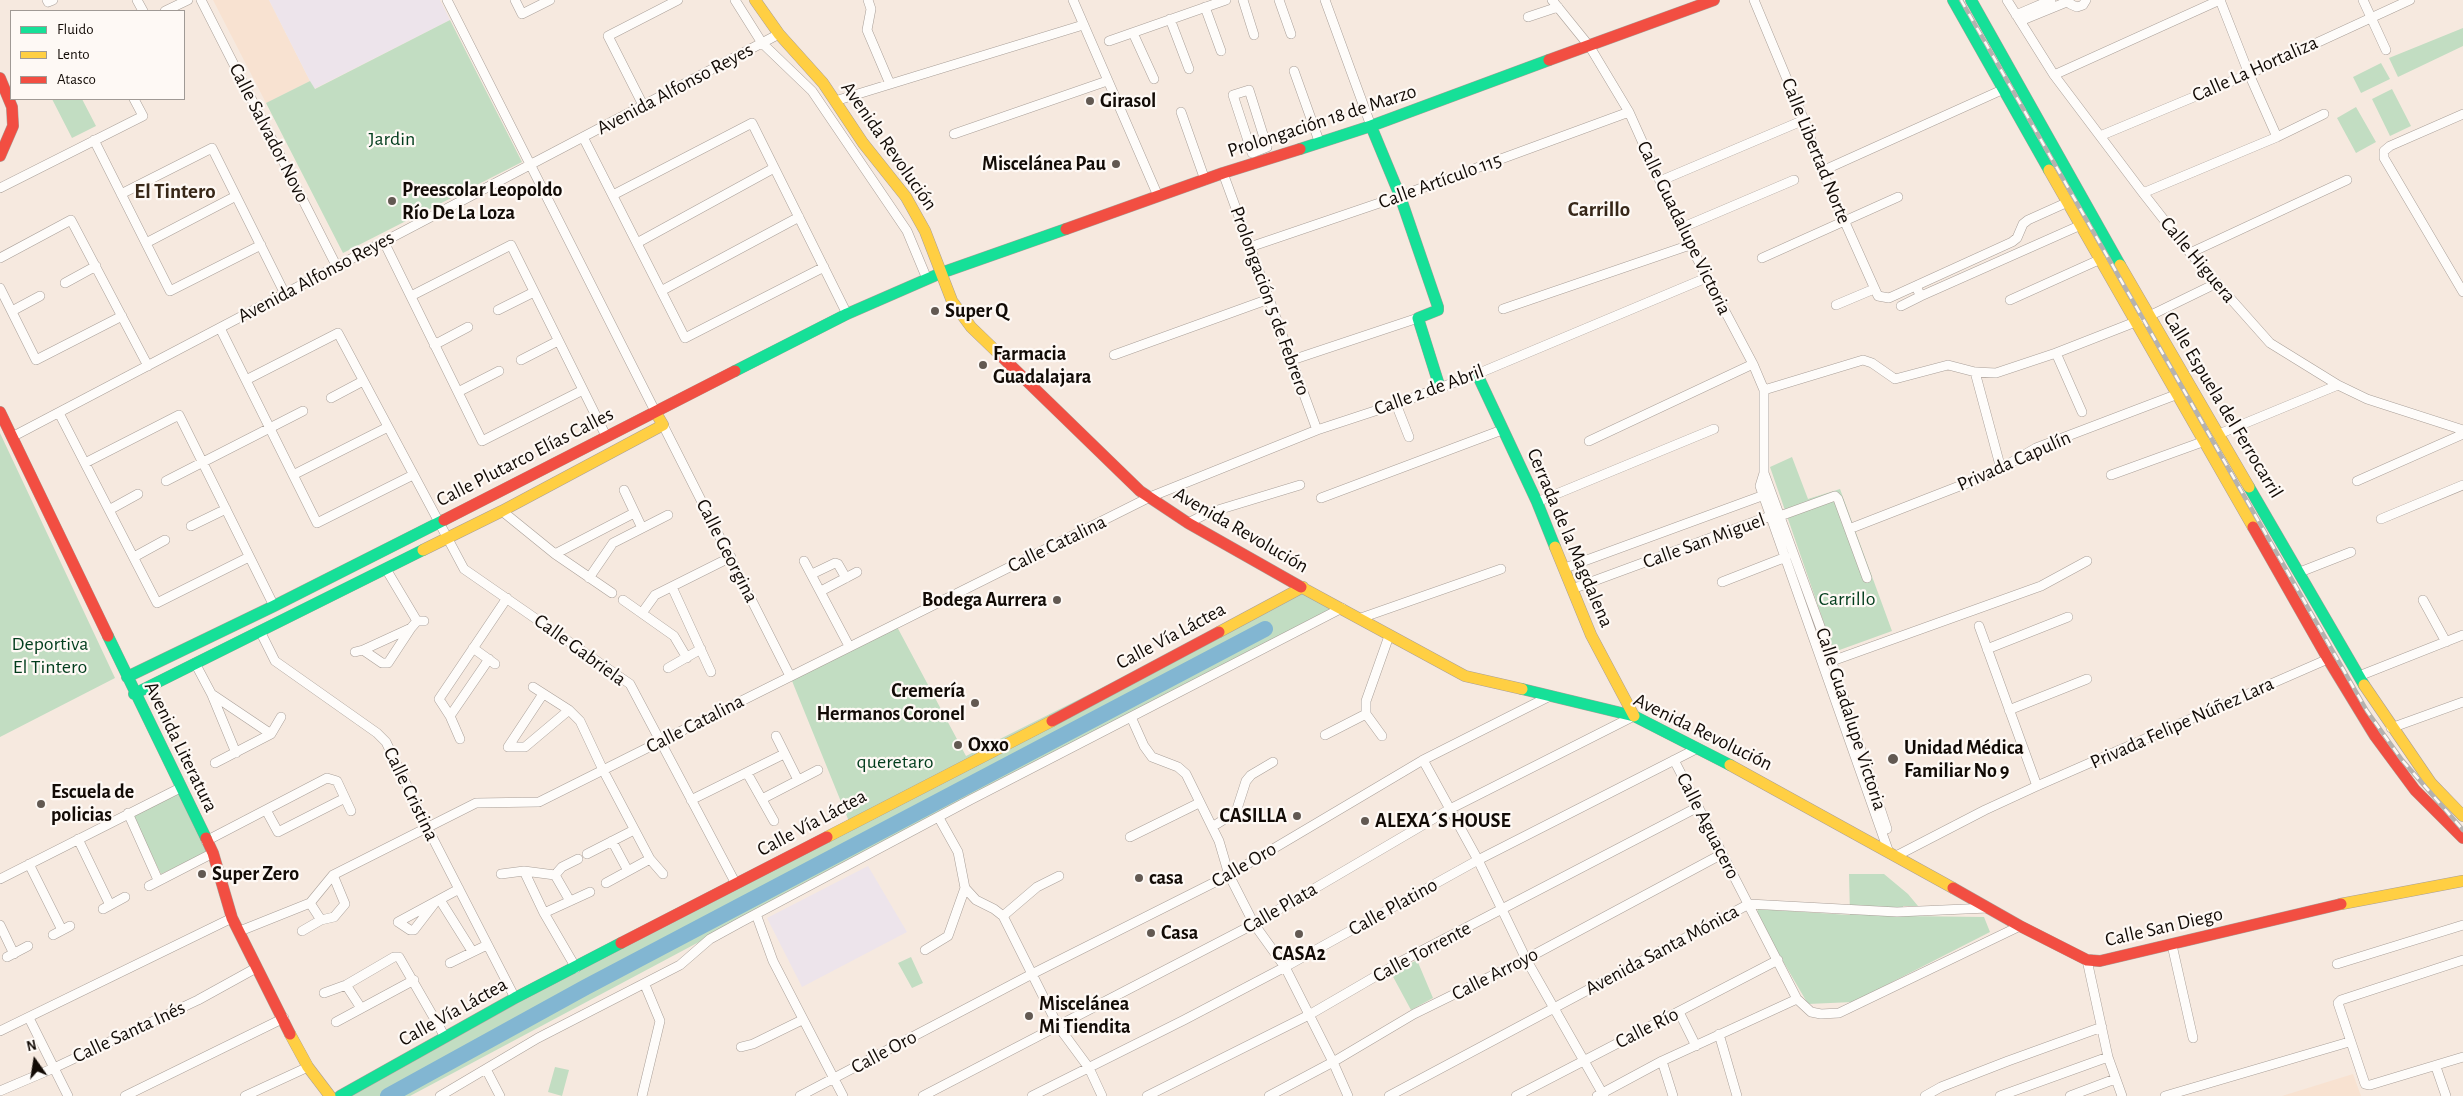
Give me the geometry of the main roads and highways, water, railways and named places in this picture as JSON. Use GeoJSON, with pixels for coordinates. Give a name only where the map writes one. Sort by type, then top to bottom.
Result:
{"type":"FeatureCollection","features":[{"type":"Feature","properties":{"kind":"waterway"},"geometry":{"type":"LineString","coordinates":[[388,1096],[586,987],[1265,629]]}},
{"type":"Feature","properties":{"kind":"railway"},"geometry":{"type":"LineString","coordinates":[[1961,0],[2367,711],[2402,760],[2463,830]]}},
{"type":"Feature","properties":{"kind":"place","name":"Girasol"},"geometry":{"type":"Point","coordinates":[1090,101]}},
{"type":"Feature","properties":{"kind":"place","name":"Miscelánea Pau"},"geometry":{"type":"Point","coordinates":[1116,164]}},
{"type":"Feature","properties":{"kind":"place","name":"Preescolar Leopoldo Río De La Loza"},"geometry":{"type":"Point","coordinates":[392,201]}},
{"type":"Feature","properties":{"kind":"place","name":"Super Q"},"geometry":{"type":"Point","coordinates":[935,311]}},
{"type":"Feature","properties":{"kind":"place","name":"Farmacia Guadalajara"},"geometry":{"type":"Point","coordinates":[983,365]}},
{"type":"Feature","properties":{"kind":"place","name":"Bodega Aurrera"},"geometry":{"type":"Point","coordinates":[1057,600]}},
{"type":"Feature","properties":{"kind":"place","name":"Cremería Hermanos Coronel"},"geometry":{"type":"Point","coordinates":[975,703]}},
{"type":"Feature","properties":{"kind":"place","name":"Oxxo"},"geometry":{"type":"Point","coordinates":[958,745]}},
{"type":"Feature","properties":{"kind":"place","name":"Unidad Médica Familiar No 9"},"geometry":{"type":"Point","coordinates":[1893,759]}},
{"type":"Feature","properties":{"kind":"place","name":"Escuela de policias"},"geometry":{"type":"Point","coordinates":[41,804]}},
{"type":"Feature","properties":{"kind":"place","name":"CASILLA"},"geometry":{"type":"Point","coordinates":[1297,816]}},
{"type":"Feature","properties":{"kind":"place","name":"ALEXA´S HOUSE"},"geometry":{"type":"Point","coordinates":[1365,821]}},
{"type":"Feature","properties":{"kind":"place","name":"Super Zero"},"geometry":{"type":"Point","coordinates":[202,874]}},
{"type":"Feature","properties":{"kind":"place","name":"casa"},"geometry":{"type":"Point","coordinates":[1139,878]}},
{"type":"Feature","properties":{"kind":"place","name":"Casa"},"geometry":{"type":"Point","coordinates":[1151,933]}},
{"type":"Feature","properties":{"kind":"place","name":"CASA2"},"geometry":{"type":"Point","coordinates":[1299,934]}},
{"type":"Feature","properties":{"kind":"place","name":"Miscelánea Mi Tiendita"},"geometry":{"type":"Point","coordinates":[1029,1016]}},
{"type":"Feature","properties":{"kind":"district","name":"El Tintero"},"geometry":{"type":"Point","coordinates":[175,192]}},
{"type":"Feature","properties":{"kind":"district","name":"Carrillo"},"geometry":{"type":"Point","coordinates":[1599,210]}},
{"type":"Feature","properties":{"kind":"park label","name":"Jardin"},"geometry":{"type":"Point","coordinates":[392,139]}},
{"type":"Feature","properties":{"kind":"park label","name":"Deportiva El Tintero"},"geometry":{"type":"Point","coordinates":[50,656]}},
{"type":"Feature","properties":{"kind":"park label","name":"queretaro"},"geometry":{"type":"Point","coordinates":[895,762]}}]}
